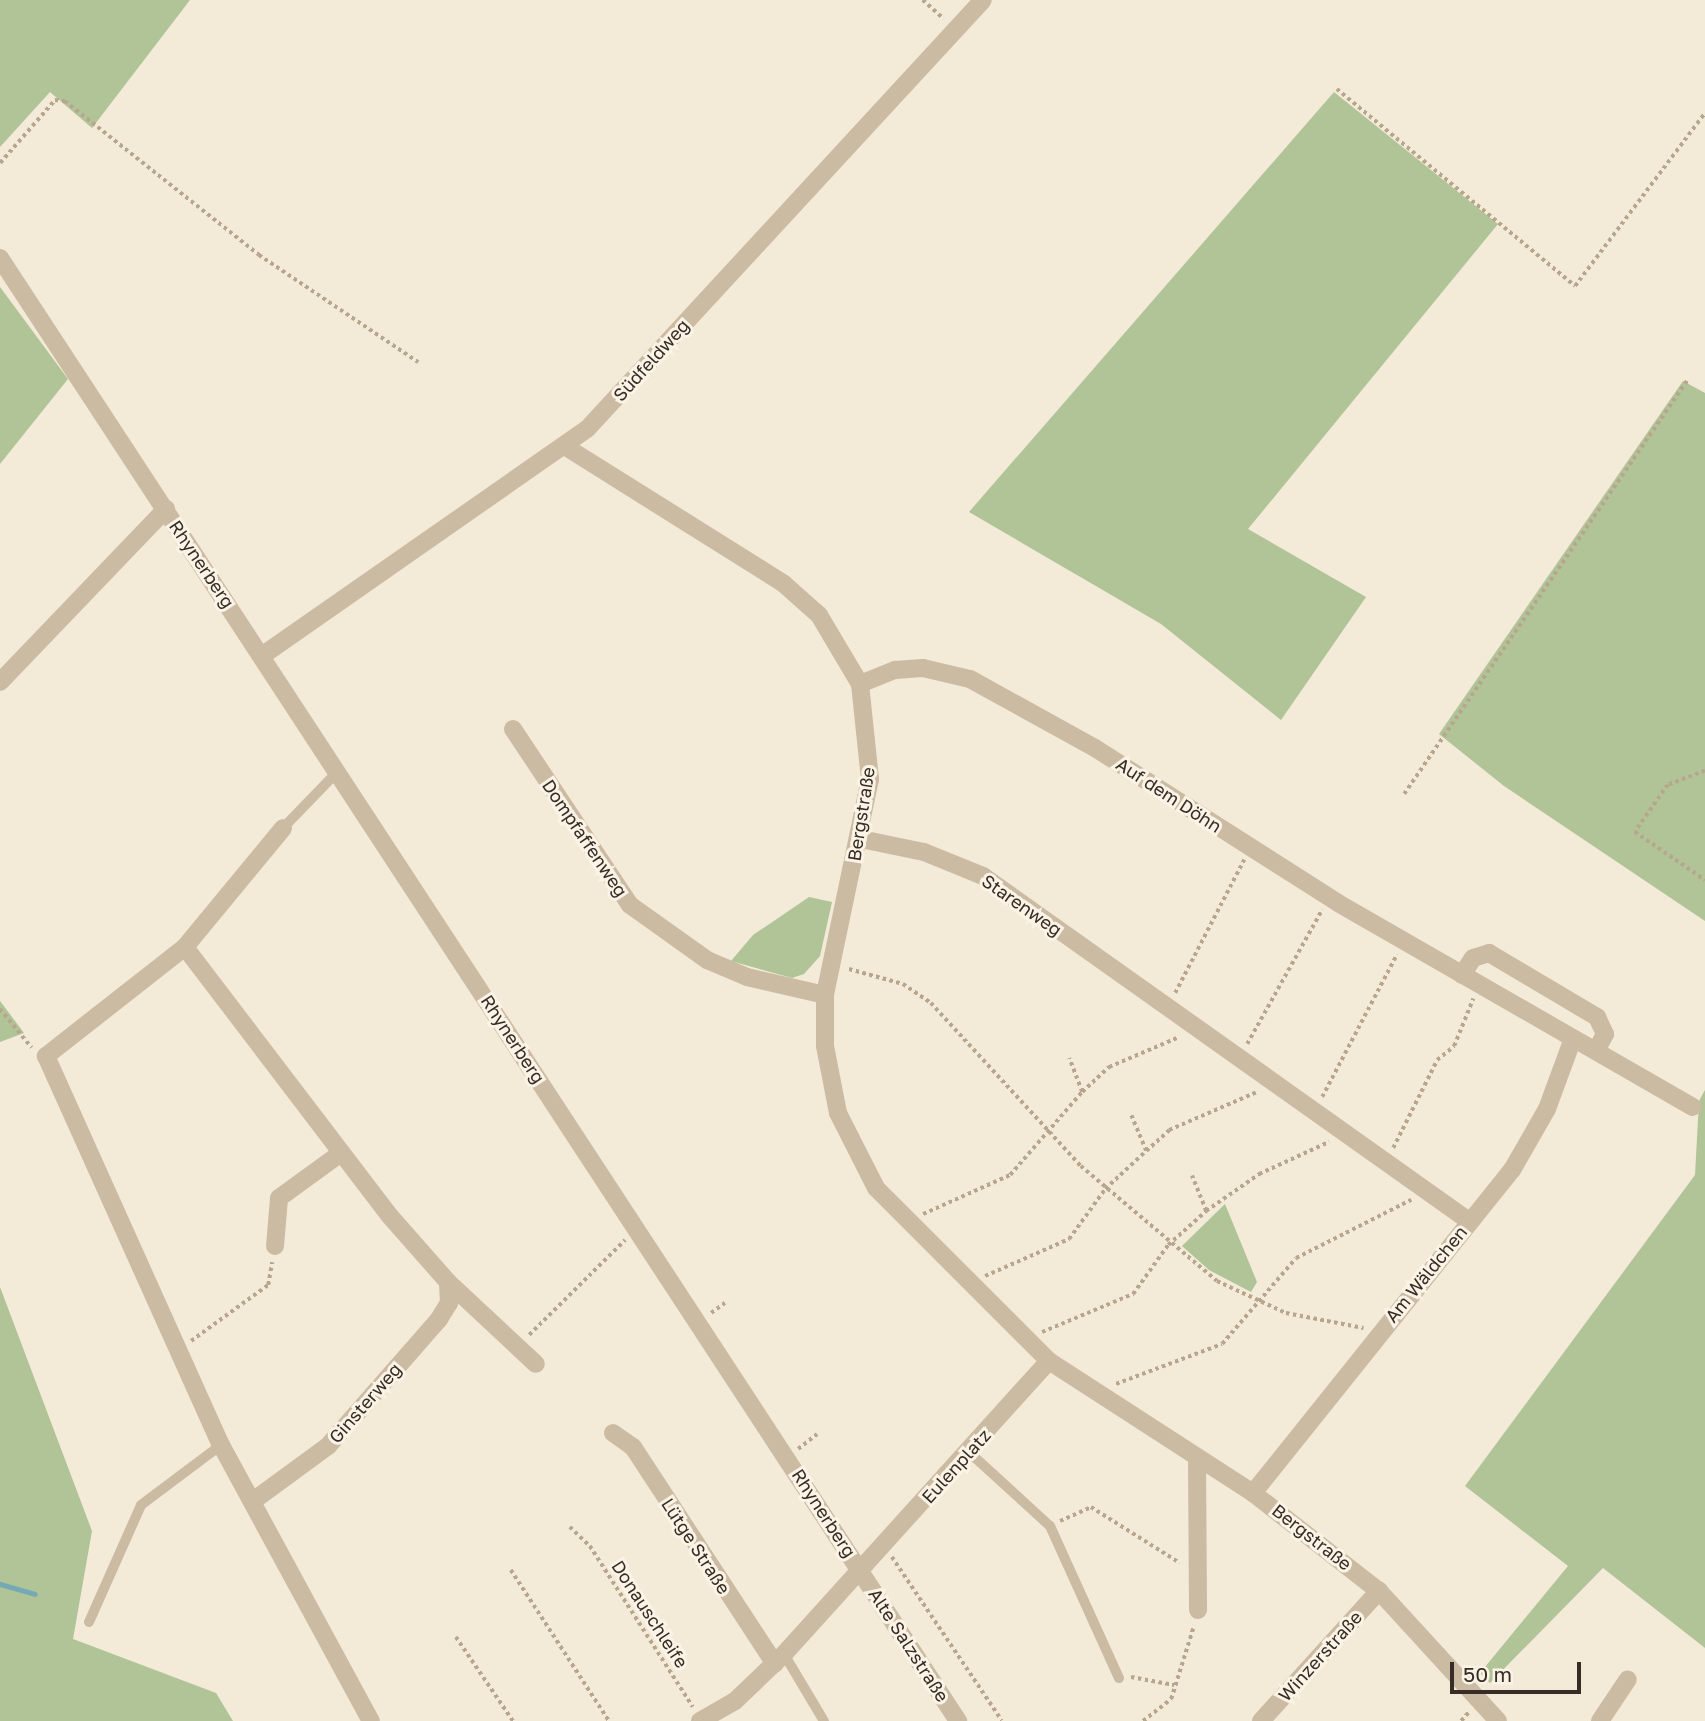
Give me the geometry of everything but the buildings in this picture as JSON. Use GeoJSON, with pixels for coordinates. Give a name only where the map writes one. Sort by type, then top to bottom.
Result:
{"type":"FeatureCollection","features":[{"type":"Feature","properties":{"kind":"street","name":"Südfeldweg"},"geometry":{"type":"LineString","coordinates":[[262,655],[566,447],[983,0]]}},
{"type":"Feature","properties":{"kind":"street","name":"Rhynerberg"},"geometry":{"type":"LineString","coordinates":[[0,258],[860,1568]]}},
{"type":"Feature","properties":{"kind":"street","name":"Bergstraße"},"geometry":{"type":"LineString","coordinates":[[566,447],[773,575],[819,615],[860,684],[870,743],[861,839],[825,995],[828,1079],[838,1112],[876,1188],[905,1221],[1049,1361],[1197,1462],[1253,1493],[1380,1591],[1498,1721]]}},
{"type":"Feature","properties":{"kind":"street","name":"Rhynerberg"},"geometry":{"type":"LineString","coordinates":[[0,682],[166,509]]}},
{"type":"Feature","properties":{"kind":"street","name":"Auf dem Döhn"},"geometry":{"type":"LineString","coordinates":[[860,684],[895,670],[923,668],[970,679],[1095,748],[1249,847],[1478,986],[1693,1107]]}},
{"type":"Feature","properties":{"kind":"street","name":"Dompfaffenweg"},"geometry":{"type":"LineString","coordinates":[[513,729],[630,905],[707,960],[747,977],[825,995]]}},
{"type":"Feature","properties":{"kind":"street"},"geometry":{"type":"LineString","coordinates":[[283,828],[185,947],[46,1055],[221,1445],[371,1721]]}},
{"type":"Feature","properties":{"kind":"street","name":"Starenweg"},"geometry":{"type":"LineString","coordinates":[[861,839],[934,855],[983,876],[1469,1221]]}},
{"type":"Feature","properties":{"kind":"street"},"geometry":{"type":"LineString","coordinates":[[185,947],[341,1153],[448,1282],[536,1364]]}},
{"type":"Feature","properties":{"kind":"street"},"geometry":{"type":"LineString","coordinates":[[1462,975],[1473,958],[1489,953],[1597,1017],[1605,1034],[1595,1051]]}},
{"type":"Feature","properties":{"kind":"street","name":"Am Wäldchen"},"geometry":{"type":"LineString","coordinates":[[1253,1493],[1528,1146],[1572,1041]]}},
{"type":"Feature","properties":{"kind":"street"},"geometry":{"type":"LineString","coordinates":[[275,1246],[279,1198],[341,1153]]}},
{"type":"Feature","properties":{"kind":"street","name":"Ginsterweg"},"geometry":{"type":"LineString","coordinates":[[253,1501],[328,1446],[439,1319],[449,1303],[448,1282]]}},
{"type":"Feature","properties":{"kind":"street","name":"Eulenplatz"},"geometry":{"type":"LineString","coordinates":[[701,1721],[735,1701],[779,1659],[860,1568],[970,1453],[1049,1361]]}},
{"type":"Feature","properties":{"kind":"street","name":"Lütge Straße"},"geometry":{"type":"LineString","coordinates":[[613,1433],[633,1447],[779,1659]]}},
{"type":"Feature","properties":{"kind":"street"},"geometry":{"type":"LineString","coordinates":[[1197,1462],[1198,1610]]}},
{"type":"Feature","properties":{"kind":"street","name":"Alte Salzstraße"},"geometry":{"type":"LineString","coordinates":[[860,1568],[958,1721]]}},
{"type":"Feature","properties":{"kind":"street","name":"Winzerstraße"},"geometry":{"type":"LineString","coordinates":[[1261,1721],[1380,1591]]}},
{"type":"Feature","properties":{"kind":"street"},"geometry":{"type":"LineString","coordinates":[[1600,1721],[1628,1679]]}},
{"type":"Feature","properties":{"kind":"lane"},"geometry":{"type":"LineString","coordinates":[[283,828],[338,771]]}},
{"type":"Feature","properties":{"kind":"lane"},"geometry":{"type":"LineString","coordinates":[[89,1622],[141,1505],[221,1445]]}},
{"type":"Feature","properties":{"kind":"lane"},"geometry":{"type":"LineString","coordinates":[[970,1453],[1050,1526],[1119,1678]]}},
{"type":"Feature","properties":{"kind":"lane"},"geometry":{"type":"LineString","coordinates":[[779,1659],[824,1721]]}},
{"type":"Feature","properties":{"kind":"path"},"geometry":{"type":"LineString","coordinates":[[923,0],[956,30]]}},
{"type":"Feature","properties":{"kind":"path"},"geometry":{"type":"LineString","coordinates":[[1337,89],[1575,286],[1705,113]]}},
{"type":"Feature","properties":{"kind":"path"},"geometry":{"type":"LineString","coordinates":[[0,163],[55,100],[65,101],[259,255],[418,362]]}},
{"type":"Feature","properties":{"kind":"path"},"geometry":{"type":"LineString","coordinates":[[1404,794],[1688,379]]}},
{"type":"Feature","properties":{"kind":"path"},"geometry":{"type":"LineString","coordinates":[[1705,771],[1668,785],[1635,832],[1705,880]]}},
{"type":"Feature","properties":{"kind":"path"},"geometry":{"type":"LineString","coordinates":[[1167,1007],[1249,847]]}},
{"type":"Feature","properties":{"kind":"path"},"geometry":{"type":"LineString","coordinates":[[1239,1058],[1328,896]]}},
{"type":"Feature","properties":{"kind":"path"},"geometry":{"type":"LineString","coordinates":[[1315,1112],[1403,941]]}},
{"type":"Feature","properties":{"kind":"path"},"geometry":{"type":"LineString","coordinates":[[833,965],[878,974],[932,1003],[1045,1130],[1105,1189],[1168,1245],[1254,1301],[1380,1331]]}},
{"type":"Feature","properties":{"kind":"path"},"geometry":{"type":"LineString","coordinates":[[1386,1162],[1437,1060],[1454,1046],[1478,986]]}},
{"type":"Feature","properties":{"kind":"path"},"geometry":{"type":"LineString","coordinates":[[0,1009],[46,1055]]}},
{"type":"Feature","properties":{"kind":"path"},"geometry":{"type":"LineString","coordinates":[[905,1221],[1010,1175],[1045,1130],[1109,1067],[1198,1029]]}},
{"type":"Feature","properties":{"kind":"path"},"geometry":{"type":"LineString","coordinates":[[1069,1058],[1082,1092]]}},
{"type":"Feature","properties":{"kind":"path"},"geometry":{"type":"LineString","coordinates":[[966,1282],[1069,1239],[1105,1189],[1169,1130],[1276,1084]]}},
{"type":"Feature","properties":{"kind":"path"},"geometry":{"type":"LineString","coordinates":[[1130,1113],[1146,1151]]}},
{"type":"Feature","properties":{"kind":"path"},"geometry":{"type":"LineString","coordinates":[[1027,1339],[1133,1294],[1168,1245],[1206,1210],[1259,1174],[1346,1133]]}},
{"type":"Feature","properties":{"kind":"path"},"geometry":{"type":"LineString","coordinates":[[1192,1176],[1206,1210]]}},
{"type":"Feature","properties":{"kind":"path"},"geometry":{"type":"LineString","coordinates":[[1094,1392],[1222,1344],[1254,1301],[1296,1258],[1429,1192]]}},
{"type":"Feature","properties":{"kind":"path"},"geometry":{"type":"LineString","coordinates":[[517,1347],[636,1229]]}},
{"type":"Feature","properties":{"kind":"path"},"geometry":{"type":"LineString","coordinates":[[179,1350],[268,1284],[275,1246]]}},
{"type":"Feature","properties":{"kind":"path"},"geometry":{"type":"LineString","coordinates":[[712,1313],[725,1303]]}},
{"type":"Feature","properties":{"kind":"path"},"geometry":{"type":"LineString","coordinates":[[807,1441],[817,1434]]}},
{"type":"Feature","properties":{"kind":"path"},"geometry":{"type":"LineString","coordinates":[[1050,1526],[1091,1507],[1199,1576]]}},
{"type":"Feature","properties":{"kind":"path","name":"Donauschleife"},"geometry":{"type":"LineString","coordinates":[[570,1527],[590,1546],[701,1721]]}},
{"type":"Feature","properties":{"kind":"path"},"geometry":{"type":"LineString","coordinates":[[884,1545],[1002,1721]]}},
{"type":"Feature","properties":{"kind":"path"},"geometry":{"type":"LineString","coordinates":[[511,1570],[609,1721]]}},
{"type":"Feature","properties":{"kind":"path"},"geometry":{"type":"LineString","coordinates":[[1143,1721],[1171,1699],[1198,1610]]}},
{"type":"Feature","properties":{"kind":"path"},"geometry":{"type":"LineString","coordinates":[[456,1637],[513,1721]]}},
{"type":"Feature","properties":{"kind":"path"},"geometry":{"type":"LineString","coordinates":[[1119,1678],[1139,1675],[1174,1685]]}},
{"type":"Feature","properties":{"kind":"green space"},"geometry":{"type":"Polygon","coordinates":[[[0,0],[190,0],[92,128],[50,92],[0,147],[0,0]]]}},
{"type":"Feature","properties":{"kind":"green space"},"geometry":{"type":"Polygon","coordinates":[[[1334,92],[1498,224],[1248,529],[1366,597],[1281,720],[1161,624],[969,512],[1334,92]]]}},
{"type":"Feature","properties":{"kind":"green space"},"geometry":{"type":"Polygon","coordinates":[[[0,287],[68,379],[0,464],[0,287]]]}},
{"type":"Feature","properties":{"kind":"green space"},"geometry":{"type":"Polygon","coordinates":[[[1683,381],[1705,393],[1705,921],[1504,786],[1439,734],[1683,381]]]}},
{"type":"Feature","properties":{"kind":"green space"},"geometry":{"type":"Polygon","coordinates":[[[809,897],[832,902],[820,956],[804,974],[792,978],[731,961],[753,935],[809,897]]]}},
{"type":"Feature","properties":{"kind":"green space"},"geometry":{"type":"Polygon","coordinates":[[[0,1001],[24,1033],[0,1042],[0,1001]]]}},
{"type":"Feature","properties":{"kind":"green space"},"geometry":{"type":"Polygon","coordinates":[[[1705,1090],[1705,1648],[1603,1568],[1490,1683],[1480,1673],[1568,1566],[1465,1486],[1695,1175],[1699,1101],[1705,1090]]]}},
{"type":"Feature","properties":{"kind":"green space"},"geometry":{"type":"Polygon","coordinates":[[[1225,1204],[1257,1282],[1251,1292],[1209,1270],[1182,1246],[1225,1204]]]}},
{"type":"Feature","properties":{"kind":"green space"},"geometry":{"type":"Polygon","coordinates":[[[0,1287],[92,1531],[73,1639],[216,1693],[233,1721],[0,1721],[0,1287]]]}},
{"type":"Feature","properties":{"kind":"waterway"},"geometry":{"type":"LineString","coordinates":[[0,1584],[35,1594]]}}]}
